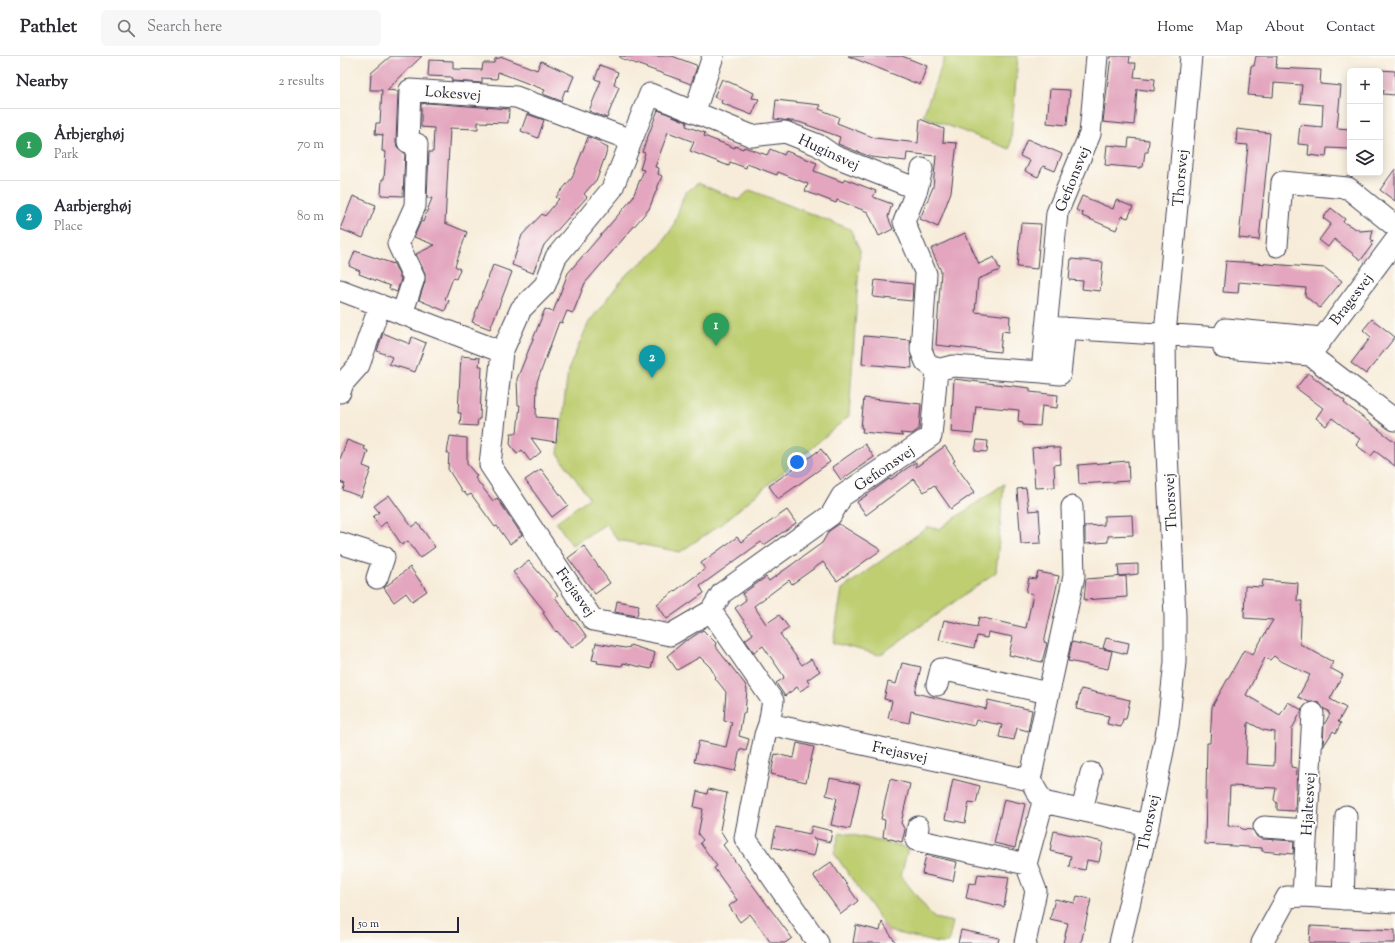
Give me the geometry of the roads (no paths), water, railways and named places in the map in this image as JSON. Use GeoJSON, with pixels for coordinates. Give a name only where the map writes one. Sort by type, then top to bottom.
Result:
{"type":"FeatureCollection","features":[{"type":"Feature","properties":{"kind":"street"},"geometry":{"type":"LineString","coordinates":[[695,111],[713,56]]}},
{"type":"Feature","properties":{"kind":"street","name":"Gefionsvej"},"geometry":{"type":"LineString","coordinates":[[711,611],[722,593],[831,515],[842,496],[931,436],[938,370],[953,366],[1042,372],[1056,328],[1057,213],[1090,134],[1097,56]]}},
{"type":"Feature","properties":{"kind":"street","name":"Thorsvej"},"geometry":{"type":"LineString","coordinates":[[1120,943],[1148,825],[1168,726],[1175,662],[1175,616],[1166,432],[1165,334],[1191,56]]}},
{"type":"Feature","properties":{"kind":"street","name":"Lokesvej"},"geometry":{"type":"LineString","coordinates":[[402,314],[414,278],[398,244],[415,206],[417,144],[408,142],[410,90],[516,97],[631,140]]}},
{"type":"Feature","properties":{"kind":"street","name":"Huginsvej"},"geometry":{"type":"LineString","coordinates":[[631,140],[650,94],[695,111],[752,136],[785,132],[818,145],[834,156],[917,189]]}},
{"type":"Feature","properties":{"kind":"street"},"geometry":{"type":"LineString","coordinates":[[340,290],[502,352],[520,309],[545,285],[556,257],[612,188],[631,140]]}},
{"type":"Feature","properties":{"kind":"street"},"geometry":{"type":"LineString","coordinates":[[922,169],[917,189],[904,222],[926,274],[921,350],[926,362],[938,370]]}},
{"type":"Feature","properties":{"kind":"street"},"geometry":{"type":"LineString","coordinates":[[1277,246],[1282,182],[1348,188],[1395,226]]}},
{"type":"Feature","properties":{"kind":"street","name":"Bragesvej"},"geometry":{"type":"LineString","coordinates":[[1316,347],[1395,241]]}},
{"type":"Feature","properties":{"kind":"street"},"geometry":{"type":"LineString","coordinates":[[340,392],[343,383],[359,365],[380,305]]}},
{"type":"Feature","properties":{"kind":"street"},"geometry":{"type":"LineString","coordinates":[[1056,328],[1221,338],[1224,348],[1316,347],[1395,420]]}},
{"type":"Feature","properties":{"kind":"street","name":"Frejasvej"},"geometry":{"type":"LineString","coordinates":[[502,352],[490,465],[593,620],[670,635],[711,611]]}},
{"type":"Feature","properties":{"kind":"street"},"geometry":{"type":"LineString","coordinates":[[1025,943],[1036,891],[1026,864],[1043,802],[1030,780],[1074,576],[1072,507]]}},
{"type":"Feature","properties":{"kind":"street"},"geometry":{"type":"LineString","coordinates":[[340,543],[384,557],[377,578]]}},
{"type":"Feature","properties":{"kind":"street"},"geometry":{"type":"LineString","coordinates":[[711,611],[773,701],[770,724],[765,735],[745,838],[818,943]]}},
{"type":"Feature","properties":{"kind":"street"},"geometry":{"type":"LineString","coordinates":[[937,685],[941,669],[1048,693]]}},
{"type":"Feature","properties":{"kind":"street","name":"Hjaltesvej"},"geometry":{"type":"LineString","coordinates":[[1303,896],[1313,713]]}},
{"type":"Feature","properties":{"kind":"street","name":"Frejasvej"},"geometry":{"type":"LineString","coordinates":[[770,724],[1030,780]]}},
{"type":"Feature","properties":{"kind":"street"},"geometry":{"type":"LineString","coordinates":[[1082,810],[1091,773]]}},
{"type":"Feature","properties":{"kind":"street"},"geometry":{"type":"LineString","coordinates":[[1043,802],[1148,825]]}},
{"type":"Feature","properties":{"kind":"street"},"geometry":{"type":"LineString","coordinates":[[1343,899],[1346,816]]}},
{"type":"Feature","properties":{"kind":"street"},"geometry":{"type":"LineString","coordinates":[[918,827],[916,840],[1026,864]]}},
{"type":"Feature","properties":{"kind":"street"},"geometry":{"type":"LineString","coordinates":[[1264,827],[1307,830]]}},
{"type":"Feature","properties":{"kind":"street"},"geometry":{"type":"LineString","coordinates":[[1262,943],[1287,897],[1303,896],[1395,902]]}},
{"type":"Feature","properties":{"kind":"place","name":"Årbjerghøj"},"geometry":{"type":"Point","coordinates":[716,346]}},
{"type":"Feature","properties":{"kind":"place","name":"Aarbjerghøj"},"geometry":{"type":"Point","coordinates":[652,378]}}]}
